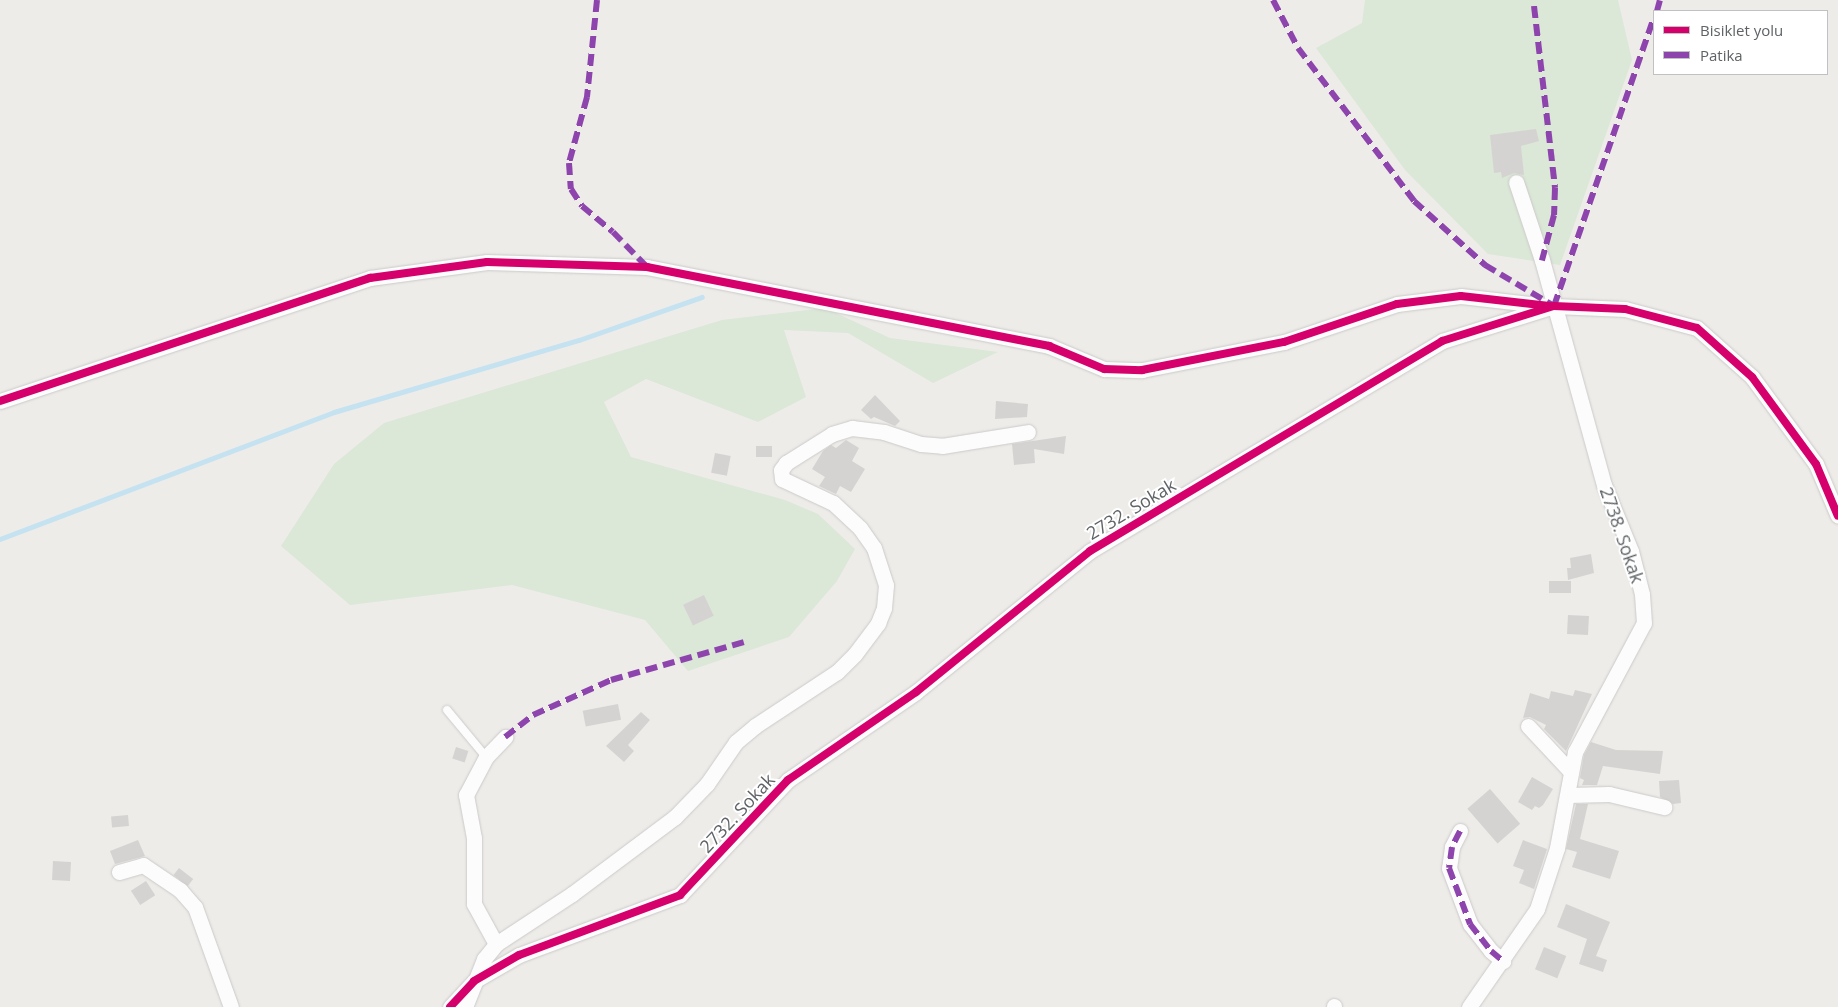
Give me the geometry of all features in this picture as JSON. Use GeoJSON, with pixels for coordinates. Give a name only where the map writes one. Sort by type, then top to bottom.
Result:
{"type":"FeatureCollection","features":[{"type":"Feature","properties":{"kind":"street","name":"2738. Sokak"},"geometry":{"type":"LineString","coordinates":[[1469,1007],[1537,909],[1558,848],[1575,752],[1644,623],[1642,594],[1631,551],[1604,485],[1554,306],[1516,182]]}},
{"type":"Feature","properties":{"kind":"street"},"geometry":{"type":"LineString","coordinates":[[0,401],[370,278],[487,262],[647,267],[1049,346],[1104,369],[1142,370],[1284,342],[1397,304],[1461,296],[1554,306]]}},
{"type":"Feature","properties":{"kind":"street","name":"2732. Sokak"},"geometry":{"type":"LineString","coordinates":[[450,1007],[474,981],[519,955],[680,895],[788,780],[916,692],[1090,551],[1442,341],[1554,306],[1624,309],[1697,328],[1752,377],[1816,464],[1838,516]]}},
{"type":"Feature","properties":{"kind":"street","name":"2732. Sokak"},"geometry":{"type":"LineString","coordinates":[[464,1007],[484,959],[496,944],[572,894],[675,817],[707,784],[736,742],[837,672],[855,654],[878,622],[884,608],[886,585],[880,559],[868,537],[833,504],[782,479],[781,470],[815,444],[852,428],[884,432],[921,444],[942,446],[1028,432]]}},
{"type":"Feature","properties":{"kind":"street"},"geometry":{"type":"LineString","coordinates":[[1528,726],[1571,772]]}},
{"type":"Feature","properties":{"kind":"street"},"geometry":{"type":"LineString","coordinates":[[496,944],[474,904],[474,838],[466,795],[486,757],[506,737]]}},
{"type":"Feature","properties":{"kind":"street"},"geometry":{"type":"LineString","coordinates":[[1568,794],[1609,794],[1664,807]]}},
{"type":"Feature","properties":{"kind":"street"},"geometry":{"type":"LineString","coordinates":[[1460,831],[1452,847],[1449,868],[1470,924],[1491,951],[1503,960]]}},
{"type":"Feature","properties":{"kind":"street"},"geometry":{"type":"LineString","coordinates":[[119,872],[143,865],[180,890],[195,907],[231,1007]]}},
{"type":"Feature","properties":{"kind":"lane"},"geometry":{"type":"LineString","coordinates":[[447,710],[486,757]]}},
{"type":"Feature","properties":{"kind":"green space"},"geometry":{"type":"Polygon","coordinates":[[[1365,0],[1618,0],[1632,60],[1560,265],[1488,254],[1405,170],[1316,48],[1362,23],[1365,0]]]}},
{"type":"Feature","properties":{"kind":"green space"},"geometry":{"type":"Polygon","coordinates":[[[825,308],[890,338],[998,352],[933,383],[848,333],[784,330],[806,397],[758,422],[646,379],[604,402],[631,457],[785,500],[818,514],[855,549],[837,581],[789,637],[688,671],[645,620],[512,585],[350,605],[281,546],[334,464],[384,423],[722,320],[825,308]]]}},
{"type":"Feature","properties":{"kind":"building"},"geometry":{"type":"Polygon","coordinates":[[[1536,129],[1539,141],[1521,146],[1524,175],[1514,173],[1502,178],[1501,172],[1494,173],[1490,135],[1536,129]]]}},
{"type":"Feature","properties":{"kind":"building"},"geometry":{"type":"Polygon","coordinates":[[[875,395],[900,421],[895,426],[874,417],[871,419],[861,410],[875,395]]]}},
{"type":"Feature","properties":{"kind":"building"},"geometry":{"type":"Polygon","coordinates":[[[996,401],[1028,404],[1027,417],[995,419],[996,401]]]}},
{"type":"Feature","properties":{"kind":"building"},"geometry":{"type":"Polygon","coordinates":[[[1066,436],[1064,454],[1034,449],[1035,463],[1014,465],[1012,444],[1066,436]]]}},
{"type":"Feature","properties":{"kind":"building"},"geometry":{"type":"Polygon","coordinates":[[[846,440],[859,448],[852,461],[865,469],[851,492],[840,486],[836,494],[819,486],[825,477],[812,469],[823,451],[831,445],[836,448],[846,440]]]}},
{"type":"Feature","properties":{"kind":"building"},"geometry":{"type":"Polygon","coordinates":[[[756,446],[772,446],[772,457],[756,457],[756,446]]]}},
{"type":"Feature","properties":{"kind":"building"},"geometry":{"type":"Polygon","coordinates":[[[715,453],[731,456],[727,476],[711,473],[715,453]]]}},
{"type":"Feature","properties":{"kind":"building"},"geometry":{"type":"Polygon","coordinates":[[[1591,554],[1594,573],[1568,580],[1567,568],[1571,568],[1570,558],[1591,554]]]}},
{"type":"Feature","properties":{"kind":"building"},"geometry":{"type":"Polygon","coordinates":[[[1549,581],[1571,581],[1571,593],[1549,593],[1549,581]]]}},
{"type":"Feature","properties":{"kind":"building"},"geometry":{"type":"Polygon","coordinates":[[[704,595],[714,616],[693,626],[683,605],[704,595]]]}},
{"type":"Feature","properties":{"kind":"building"},"geometry":{"type":"Polygon","coordinates":[[[1568,615],[1589,616],[1588,635],[1567,634],[1568,615]]]}},
{"type":"Feature","properties":{"kind":"building"},"geometry":{"type":"Polygon","coordinates":[[[1575,690],[1592,694],[1566,751],[1544,729],[1546,725],[1530,717],[1523,718],[1530,693],[1549,699],[1551,691],[1573,696],[1575,690]]]}},
{"type":"Feature","properties":{"kind":"building"},"geometry":{"type":"Polygon","coordinates":[[[618,704],[621,720],[586,727],[583,711],[618,704]]]}},
{"type":"Feature","properties":{"kind":"building"},"geometry":{"type":"Polygon","coordinates":[[[641,712],[650,720],[628,745],[634,751],[624,762],[606,746],[641,712]]]}},
{"type":"Feature","properties":{"kind":"building"},"geometry":{"type":"Polygon","coordinates":[[[1591,742],[1616,750],[1663,751],[1660,774],[1603,766],[1597,785],[1582,785],[1584,780],[1580,778],[1584,755],[1591,742]]]}},
{"type":"Feature","properties":{"kind":"building"},"geometry":{"type":"Polygon","coordinates":[[[456,747],[468,751],[465,762],[452,758],[456,747]]]}},
{"type":"Feature","properties":{"kind":"building"},"geometry":{"type":"Polygon","coordinates":[[[1532,777],[1553,789],[1543,805],[1539,808],[1535,806],[1532,810],[1518,802],[1532,777]]]}},
{"type":"Feature","properties":{"kind":"building"},"geometry":{"type":"Polygon","coordinates":[[[1679,780],[1681,803],[1673,804],[1660,797],[1659,781],[1679,780]]]}},
{"type":"Feature","properties":{"kind":"building"},"geometry":{"type":"Polygon","coordinates":[[[1490,789],[1520,824],[1498,843],[1467,809],[1490,789]]]}},
{"type":"Feature","properties":{"kind":"building"},"geometry":{"type":"Polygon","coordinates":[[[1576,804],[1588,804],[1580,839],[1619,851],[1610,879],[1572,867],[1577,852],[1566,849],[1576,804]]]}},
{"type":"Feature","properties":{"kind":"building"},"geometry":{"type":"Polygon","coordinates":[[[128,815],[129,826],[112,827],[111,816],[128,815]]]}},
{"type":"Feature","properties":{"kind":"building"},"geometry":{"type":"Polygon","coordinates":[[[138,840],[145,856],[115,864],[110,851],[138,840]]]}},
{"type":"Feature","properties":{"kind":"building"},"geometry":{"type":"Polygon","coordinates":[[[1523,840],[1547,849],[1534,889],[1519,883],[1524,870],[1513,866],[1523,840]]]}},
{"type":"Feature","properties":{"kind":"building"},"geometry":{"type":"Polygon","coordinates":[[[53,861],[71,862],[70,881],[52,880],[53,861]]]}},
{"type":"Feature","properties":{"kind":"building"},"geometry":{"type":"Polygon","coordinates":[[[179,868],[193,879],[188,886],[173,875],[179,868]]]}},
{"type":"Feature","properties":{"kind":"building"},"geometry":{"type":"Polygon","coordinates":[[[146,881],[155,895],[140,905],[131,891],[146,881]]]}},
{"type":"Feature","properties":{"kind":"building"},"geometry":{"type":"Polygon","coordinates":[[[1566,904],[1610,922],[1596,956],[1607,960],[1603,972],[1579,964],[1587,939],[1557,927],[1566,904]]]}},
{"type":"Feature","properties":{"kind":"building"},"geometry":{"type":"Polygon","coordinates":[[[1544,947],[1566,956],[1557,978],[1535,969],[1544,947]]]}},
{"type":"Feature","properties":{"kind":"waterway"},"geometry":{"type":"LineString","coordinates":[[0,539],[334,412],[579,340],[702,297]]}},
{"type":"Feature","properties":{"kind":"marked path"},"geometry":{"type":"LineString","coordinates":[[597,0],[587,97],[569,163],[571,189],[582,206],[613,232],[647,267]]}},
{"type":"Feature","properties":{"kind":"marked path"},"geometry":{"type":"LineString","coordinates":[[1273,0],[1298,48],[1414,201],[1485,265],[1554,306],[1653,21]]}},
{"type":"Feature","properties":{"kind":"marked path"},"geometry":{"type":"LineString","coordinates":[[1657,10],[1660,0]]}},
{"type":"Feature","properties":{"kind":"marked path"},"geometry":{"type":"LineString","coordinates":[[1534,6],[1555,188],[1554,215],[1542,260]]}},
{"type":"Feature","properties":{"kind":"marked path"},"geometry":{"type":"LineString","coordinates":[[505,737],[533,715],[611,680],[744,642]]}},
{"type":"Feature","properties":{"kind":"marked path"},"geometry":{"type":"LineString","coordinates":[[1460,831],[1452,847],[1449,868],[1470,924],[1491,951],[1503,961]]}},
{"type":"Feature","properties":{"kind":"cycle path"},"geometry":{"type":"LineString","coordinates":[[0,401],[370,278],[487,262],[647,267],[1049,346],[1104,369],[1142,370],[1284,342],[1397,304],[1461,296],[1549,306]]}},
{"type":"Feature","properties":{"kind":"cycle path"},"geometry":{"type":"LineString","coordinates":[[450,1007],[474,981],[519,955],[680,895],[788,780],[916,692],[1090,551],[1442,341],[1554,306],[1625,309],[1697,328],[1752,377],[1816,464],[1838,516]]}}]}
